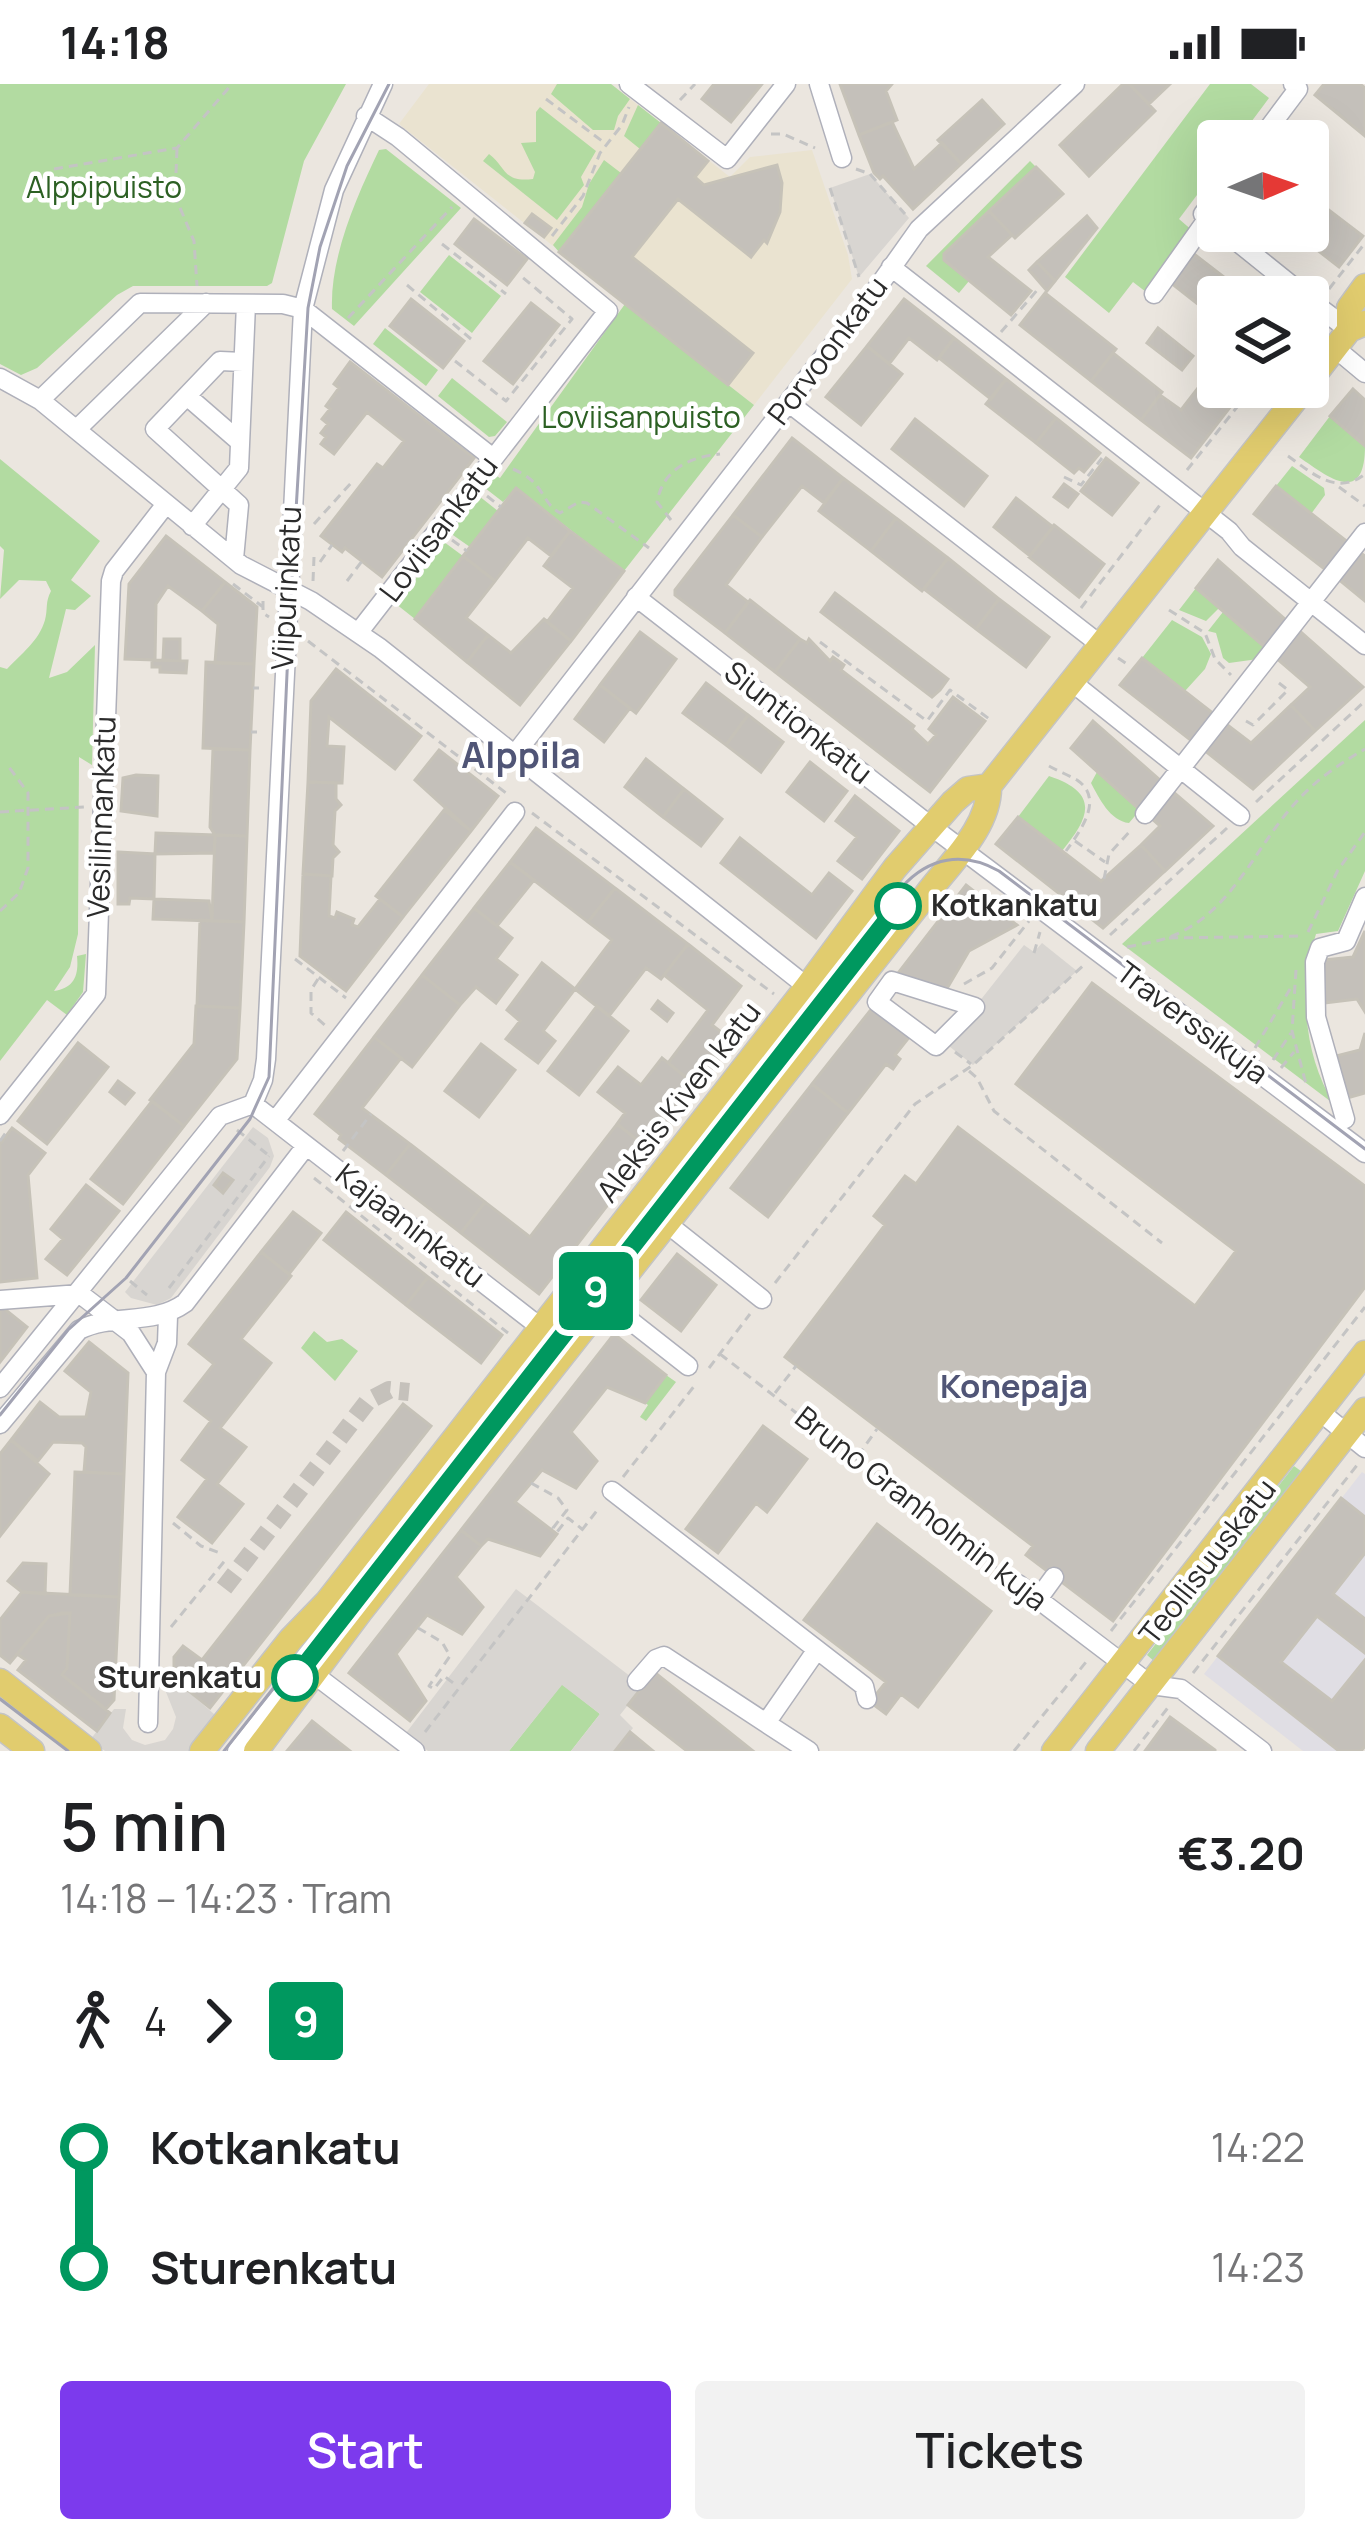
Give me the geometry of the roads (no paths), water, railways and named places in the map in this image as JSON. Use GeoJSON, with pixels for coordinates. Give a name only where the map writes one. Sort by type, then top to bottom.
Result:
{"type":"FeatureCollection","features":[{"type":"Feature","properties":{"kind":"main road","name":"Aleksis Kiven katu"},"geometry":{"type":"LineString","coordinates":[[1329,358],[1350,334],[1349,308],[1365,286]]}},
{"type":"Feature","properties":{"kind":"main road","name":"Aleksis Kiven katu"},"geometry":{"type":"LineString","coordinates":[[256,1751],[360,1612],[961,849],[989,805],[989,786],[1288,408]]}},
{"type":"Feature","properties":{"kind":"main road","name":"Aleksis Kiven katu"},"geometry":{"type":"LineString","coordinates":[[202,1751],[291,1639],[327,1602],[895,868],[968,789],[989,786]]}},
{"type":"Feature","properties":{"kind":"main road"},"geometry":{"type":"LineString","coordinates":[[1319,1411],[1361,1359]]}},
{"type":"Feature","properties":{"kind":"main road","name":"Teollisuuskatu"},"geometry":{"type":"LineString","coordinates":[[1099,1751],[1359,1445],[1365,1410]]}},
{"type":"Feature","properties":{"kind":"main road","name":"Teollisuuskatu"},"geometry":{"type":"LineString","coordinates":[[1054,1751],[1319,1411]]}},
{"type":"Feature","properties":{"kind":"main road"},"geometry":{"type":"LineString","coordinates":[[0,1681],[89,1751]]}},
{"type":"Feature","properties":{"kind":"main road"},"geometry":{"type":"LineString","coordinates":[[0,1726],[32,1751]]}},
{"type":"Feature","properties":{"kind":"street","name":"Viipurinkatu"},"geometry":{"type":"LineString","coordinates":[[253,1104],[266,1059],[303,309],[322,222],[383,84]]}},
{"type":"Feature","properties":{"kind":"street"},"geometry":{"type":"LineString","coordinates":[[629,84],[727,159],[786,84]]}},
{"type":"Feature","properties":{"kind":"street"},"geometry":{"type":"LineString","coordinates":[[819,84],[842,158]]}},
{"type":"Feature","properties":{"kind":"street","name":"Porvoonkatu"},"geometry":{"type":"LineString","coordinates":[[515,754],[919,229],[1075,84]]}},
{"type":"Feature","properties":{"kind":"street"},"geometry":{"type":"LineString","coordinates":[[1274,120],[1298,88],[1293,84]]}},
{"type":"Feature","properties":{"kind":"street","name":"Loviisankatu"},"geometry":{"type":"LineString","coordinates":[[358,633],[608,311],[466,193],[435,160],[366,116]]}},
{"type":"Feature","properties":{"kind":"street"},"geometry":{"type":"LineString","coordinates":[[1154,294],[1197,247]]}},
{"type":"Feature","properties":{"kind":"street"},"geometry":{"type":"LineString","coordinates":[[1250,252],[1280,276]]}},
{"type":"Feature","properties":{"kind":"street"},"geometry":{"type":"LineString","coordinates":[[891,267],[1365,645]]}},
{"type":"Feature","properties":{"kind":"street"},"geometry":{"type":"LineString","coordinates":[[40,400],[140,303],[202,296],[246,304],[283,304],[303,309],[493,458]]}},
{"type":"Feature","properties":{"kind":"street"},"geometry":{"type":"LineString","coordinates":[[77,429],[202,296]]}},
{"type":"Feature","properties":{"kind":"street"},"geometry":{"type":"LineString","coordinates":[[192,526],[239,468],[246,304]]}},
{"type":"Feature","properties":{"kind":"street"},"geometry":{"type":"LineString","coordinates":[[1350,334],[1365,373]]}},
{"type":"Feature","properties":{"kind":"street"},"geometry":{"type":"LineString","coordinates":[[234,559],[239,505],[155,429],[220,361],[243,362]]}},
{"type":"Feature","properties":{"kind":"street"},"geometry":{"type":"LineString","coordinates":[[0,378],[40,400],[234,559],[358,633],[834,1008]]}},
{"type":"Feature","properties":{"kind":"street"},"geometry":{"type":"LineString","coordinates":[[187,396],[240,442]]}},
{"type":"Feature","properties":{"kind":"street"},"geometry":{"type":"LineString","coordinates":[[789,403],[1102,646]]}},
{"type":"Feature","properties":{"kind":"street","name":"Vesilinnankatu"},"geometry":{"type":"LineString","coordinates":[[0,1115],[96,994],[111,581],[166,504]]}},
{"type":"Feature","properties":{"kind":"street"},"geometry":{"type":"LineString","coordinates":[[1145,814],[1365,533]]}},
{"type":"Feature","properties":{"kind":"street","name":"Siuntionkatu"},"geometry":{"type":"LineString","coordinates":[[637,597],[961,849]]}},
{"type":"Feature","properties":{"kind":"street"},"geometry":{"type":"LineString","coordinates":[[1073,683],[1240,816]]}},
{"type":"Feature","properties":{"kind":"street"},"geometry":{"type":"LineString","coordinates":[[275,1121],[515,812]]}},
{"type":"Feature","properties":{"kind":"street","name":"Traverssikuja"},"geometry":{"type":"LineString","coordinates":[[961,849],[1365,1153]]}},
{"type":"Feature","properties":{"kind":"street"},"geometry":{"type":"LineString","coordinates":[[1345,1119],[1316,1018],[1315,962],[1320,948],[1346,941],[1365,897]]}},
{"type":"Feature","properties":{"kind":"street"},"geometry":{"type":"LineString","coordinates":[[892,981],[942,997],[975,1007],[936,1046],[877,1002],[892,981]]}},
{"type":"Feature","properties":{"kind":"street"},"geometry":{"type":"LineString","coordinates":[[0,1388],[220,1116],[253,1104]]}},
{"type":"Feature","properties":{"kind":"street","name":"Kajaaninkatu"},"geometry":{"type":"LineString","coordinates":[[253,1104],[567,1348]]}},
{"type":"Feature","properties":{"kind":"street"},"geometry":{"type":"LineString","coordinates":[[0,1424],[79,1330],[95,1322],[185,1304],[306,1146]]}},
{"type":"Feature","properties":{"kind":"street"},"geometry":{"type":"LineString","coordinates":[[665,1222],[762,1299]]}},
{"type":"Feature","properties":{"kind":"street"},"geometry":{"type":"LineString","coordinates":[[0,1300],[80,1294],[131,1333],[156,1372]]}},
{"type":"Feature","properties":{"kind":"street"},"geometry":{"type":"LineString","coordinates":[[604,1300],[674,1363]]}},
{"type":"Feature","properties":{"kind":"street"},"geometry":{"type":"LineString","coordinates":[[148,1724],[156,1372],[167,1342],[165,1307]]}},
{"type":"Feature","properties":{"kind":"street"},"geometry":{"type":"LineString","coordinates":[[1319,1411],[1359,1445]]}},
{"type":"Feature","properties":{"kind":"street"},"geometry":{"type":"LineString","coordinates":[[612,1491],[864,1686],[867,1699]]}},
{"type":"Feature","properties":{"kind":"street"},"geometry":{"type":"LineString","coordinates":[[1038,1599],[1054,1576]]}},
{"type":"Feature","properties":{"kind":"street","name":"Bruno Granholmin kuja"},"geometry":{"type":"LineString","coordinates":[[1018,1584],[1151,1685]]}},
{"type":"Feature","properties":{"kind":"street"},"geometry":{"type":"LineString","coordinates":[[224,1751],[301,1652],[327,1602]]}},
{"type":"Feature","properties":{"kind":"street"},"geometry":{"type":"LineString","coordinates":[[237,1751],[332,1631],[360,1612]]}},
{"type":"Feature","properties":{"kind":"street"},"geometry":{"type":"LineString","coordinates":[[766,1723],[816,1651]]}},
{"type":"Feature","properties":{"kind":"street"},"geometry":{"type":"LineString","coordinates":[[637,1682],[664,1656],[808,1751]]}},
{"type":"Feature","properties":{"kind":"street"},"geometry":{"type":"LineString","coordinates":[[315,1675],[413,1750]]}},
{"type":"Feature","properties":{"kind":"street"},"geometry":{"type":"LineString","coordinates":[[1151,1685],[1181,1689],[1262,1751]]}},
{"type":"Feature","properties":{"kind":"tunnel"},"geometry":{"type":"LineString","coordinates":[[224,1588],[368,1401],[389,1390],[409,1392]]}},
{"type":"Feature","properties":{"kind":"tram line"},"geometry":{"type":"LineString","coordinates":[[0,1415],[68,1330],[126,1278],[250,1119],[269,1077],[308,308],[320,247],[347,166],[389,84]]}},
{"type":"Feature","properties":{"kind":"tram line"},"geometry":{"type":"LineString","coordinates":[[224,1751],[902,887],[923,869],[960,859],[999,871],[1365,1149]]}},
{"type":"Feature","properties":{"kind":"tram line","name":"9"},"geometry":{"type":"LineString","coordinates":[[295,1678],[898,906]]}},
{"type":"Feature","properties":{"kind":"tram line"},"geometry":{"type":"LineString","coordinates":[[0,1699],[68,1751]]}},
{"type":"Feature","properties":{"kind":"place","name":"Kotkankatu"},"geometry":{"type":"Point","coordinates":[898,906]}},
{"type":"Feature","properties":{"kind":"place","name":"Sturenkatu"},"geometry":{"type":"Point","coordinates":[295,1678]}},
{"type":"Feature","properties":{"kind":"district","name":"Alppila"},"geometry":{"type":"Point","coordinates":[521,755]}},
{"type":"Feature","properties":{"kind":"district","name":"Konepaja"},"geometry":{"type":"Point","coordinates":[1014,1386]}},
{"type":"Feature","properties":{"kind":"park label","name":"Alppipuisto"},"geometry":{"type":"Point","coordinates":[104,188]}},
{"type":"Feature","properties":{"kind":"park label","name":"Loviisanpuisto"},"geometry":{"type":"Point","coordinates":[641,418]}}]}
